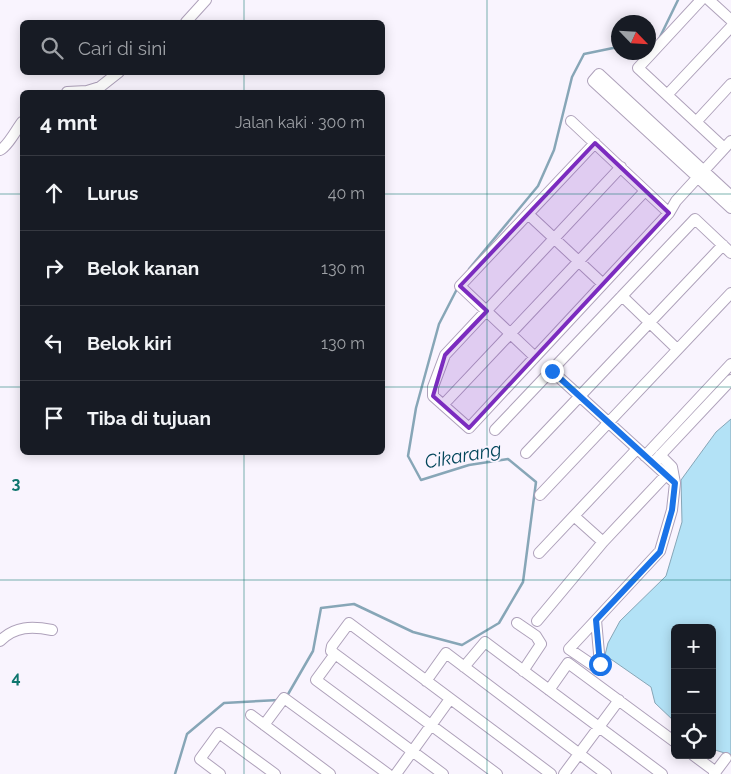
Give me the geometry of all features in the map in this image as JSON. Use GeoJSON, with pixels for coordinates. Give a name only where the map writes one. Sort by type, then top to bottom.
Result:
{"type":"FeatureCollection","features":[{"type":"Feature","properties":{"kind":"street"},"geometry":{"type":"LineString","coordinates":[[188,20],[206,0]]}},
{"type":"Feature","properties":{"kind":"street"},"geometry":{"type":"LineString","coordinates":[[621,168],[445,355],[433,387],[433,396],[469,428],[669,213],[676,201],[728,144],[696,122],[638,68],[702,0]]}},
{"type":"Feature","properties":{"kind":"street"},"geometry":{"type":"LineString","coordinates":[[709,0],[731,20]]}},
{"type":"Feature","properties":{"kind":"street"},"geometry":{"type":"LineString","coordinates":[[667,95],[731,27]]}},
{"type":"Feature","properties":{"kind":"street"},"geometry":{"type":"LineString","coordinates":[[90,90],[100,87],[115,75]]}},
{"type":"Feature","properties":{"kind":"street"},"geometry":{"type":"LineString","coordinates":[[596,77],[701,174],[731,208]]}},
{"type":"Feature","properties":{"kind":"street"},"geometry":{"type":"LineString","coordinates":[[696,122],[731,84]]}},
{"type":"Feature","properties":{"kind":"street"},"geometry":{"type":"LineString","coordinates":[[571,121],[669,213]]}},
{"type":"Feature","properties":{"kind":"street"},"geometry":{"type":"LineString","coordinates":[[0,150],[5,147],[20,124]]}},
{"type":"Feature","properties":{"kind":"street"},"geometry":{"type":"LineString","coordinates":[[535,357],[460,286],[595,143]]}},
{"type":"Feature","properties":{"kind":"street"},"geometry":{"type":"LineString","coordinates":[[701,174],[731,196]]}},
{"type":"Feature","properties":{"kind":"street"},"geometry":{"type":"LineString","coordinates":[[443,405],[645,191]]}},
{"type":"Feature","properties":{"kind":"street"},"geometry":{"type":"LineString","coordinates":[[528,214],[603,284]]}},
{"type":"Feature","properties":{"kind":"street"},"geometry":{"type":"LineString","coordinates":[[495,430],[695,219],[731,253]]}},
{"type":"Feature","properties":{"kind":"street"},"geometry":{"type":"LineString","coordinates":[[526,453],[723,245]]}},
{"type":"Feature","properties":{"kind":"street"},"geometry":{"type":"LineString","coordinates":[[540,495],[731,293]]}},
{"type":"Feature","properties":{"kind":"street"},"geometry":{"type":"LineString","coordinates":[[622,296],[677,349]]}},
{"type":"Feature","properties":{"kind":"street"},"geometry":{"type":"LineString","coordinates":[[552,371],[649,456],[675,483]]}},
{"type":"Feature","properties":{"kind":"street"},"geometry":{"type":"LineString","coordinates":[[539,553],[574,516],[649,456],[668,438],[729,373]]}},
{"type":"Feature","properties":{"kind":"street"},"geometry":{"type":"LineString","coordinates":[[649,456],[668,438]]}},
{"type":"Feature","properties":{"kind":"street"},"geometry":{"type":"LineString","coordinates":[[596,620],[660,552],[672,510],[675,483],[672,467],[649,456]]}},
{"type":"Feature","properties":{"kind":"street"},"geometry":{"type":"LineString","coordinates":[[537,621],[603,542],[666,475]]}},
{"type":"Feature","properties":{"kind":"street"},"geometry":{"type":"LineString","coordinates":[[574,516],[603,542]]}},
{"type":"Feature","properties":{"kind":"street"},"geometry":{"type":"LineString","coordinates":[[497,774],[331,651],[332,646],[349,623],[551,774]]}},
{"type":"Feature","properties":{"kind":"street"},"geometry":{"type":"LineString","coordinates":[[517,623],[536,636],[541,644],[523,671]]}},
{"type":"Feature","properties":{"kind":"street"},"geometry":{"type":"LineString","coordinates":[[0,641],[17,629],[38,627],[52,630]]}},
{"type":"Feature","properties":{"kind":"street"},"geometry":{"type":"LineString","coordinates":[[464,667],[484,642],[662,774]]}},
{"type":"Feature","properties":{"kind":"street"},"geometry":{"type":"LineString","coordinates":[[426,681],[446,653],[606,774]]}},
{"type":"Feature","properties":{"kind":"street"},"geometry":{"type":"LineString","coordinates":[[335,654],[316,680],[443,774]]}},
{"type":"Feature","properties":{"kind":"street"},"geometry":{"type":"LineString","coordinates":[[549,690],[568,663],[671,739]]}},
{"type":"Feature","properties":{"kind":"street"},"geometry":{"type":"LineString","coordinates":[[264,725],[284,698],[388,774]]}},
{"type":"Feature","properties":{"kind":"street"},"geometry":{"type":"LineString","coordinates":[[396,774],[450,699]]}},
{"type":"Feature","properties":{"kind":"street"},"geometry":{"type":"LineString","coordinates":[[564,774],[619,700]]}},
{"type":"Feature","properties":{"kind":"street"},"geometry":{"type":"LineString","coordinates":[[251,715],[330,774]]}},
{"type":"Feature","properties":{"kind":"street"},"geometry":{"type":"LineString","coordinates":[[220,774],[200,759],[219,733],[275,774]]}},
{"type":"Feature","properties":{"kind":"street"},"geometry":{"type":"LineString","coordinates":[[698,759],[715,773],[726,758]]}},
{"type":"Feature","properties":{"kind":"highlighted area"},"geometry":{"type":"Polygon","coordinates":[[[595,143],[669,213],[469,428],[433,396],[445,355],[487,311],[460,286],[595,143]]]}},
{"type":"Feature","properties":{"kind":"water"},"geometry":{"type":"Polygon","coordinates":[[[731,419],[731,755],[716,750],[716,624],[671,624],[671,718],[655,703],[651,687],[605,655],[608,643],[620,621],[666,576],[682,522],[681,480],[716,432],[731,419]]]}},
{"type":"Feature","properties":{"kind":"waterway","name":"Cikarang"},"geometry":{"type":"LineString","coordinates":[[659,39],[678,0]]}},
{"type":"Feature","properties":{"kind":"waterway","name":"Cikarang"},"geometry":{"type":"LineString","coordinates":[[469,269],[538,186],[554,150],[572,77],[584,54],[611,48]]}},
{"type":"Feature","properties":{"kind":"waterway","name":"Cikarang"},"geometry":{"type":"LineString","coordinates":[[287,696],[313,651],[321,608],[354,604],[413,632],[462,645],[499,623],[523,582],[536,482],[508,459],[469,465],[421,480],[408,456],[416,408],[439,324],[458,287]]}},
{"type":"Feature","properties":{"kind":"waterway","name":"Cikarang"},"geometry":{"type":"LineString","coordinates":[[175,774],[187,734],[224,703],[279,700]]}},
{"type":"Feature","properties":{"kind":"route"},"geometry":{"type":"LineString","coordinates":[[552,371],[675,483],[672,510],[660,552],[596,620],[600,664]]}}]}
